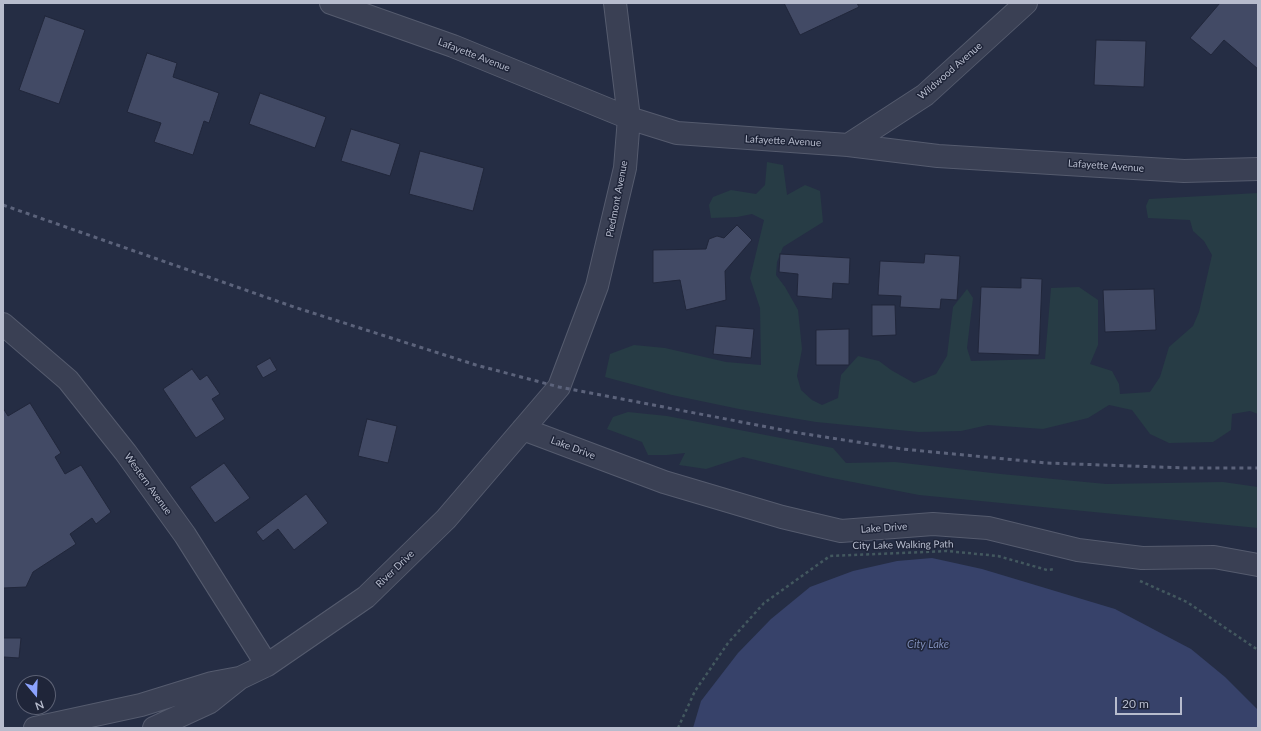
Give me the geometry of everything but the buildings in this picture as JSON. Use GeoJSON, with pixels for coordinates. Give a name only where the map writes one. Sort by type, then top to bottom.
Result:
{"type":"FeatureCollection","features":[{"type":"Feature","properties":{"kind":"street","name":"Lafayette Avenue"},"geometry":{"type":"LineString","coordinates":[[331,3],[453,46],[629,118],[677,133],[848,145],[938,156],[1184,171],[1258,169]]}},
{"type":"Feature","properties":{"kind":"street","name":"Piedmont Avenue"},"geometry":{"type":"LineString","coordinates":[[523,429],[559,386],[597,286],[625,168],[629,118],[615,3]]}},
{"type":"Feature","properties":{"kind":"street","name":"Wildwood Avenue"},"geometry":{"type":"LineString","coordinates":[[848,145],[924,95],[1026,3]]}},
{"type":"Feature","properties":{"kind":"street","name":"Western Avenue"},"geometry":{"type":"LineString","coordinates":[[3,324],[68,380],[126,453],[185,536],[267,665]]}},
{"type":"Feature","properties":{"kind":"street","name":"River Drive"},"geometry":{"type":"LineString","coordinates":[[154,728],[210,702],[240,678],[267,665],[366,597],[446,519],[523,429]]}},
{"type":"Feature","properties":{"kind":"street","name":"Lake Drive"},"geometry":{"type":"LineString","coordinates":[[523,429],[664,482],[782,517],[841,531],[933,524],[988,528],[1092,552],[1142,558],[1214,557],[1258,565]]}},
{"type":"Feature","properties":{"kind":"street","name":"River Drive"},"geometry":{"type":"LineString","coordinates":[[35,728],[141,705],[212,683],[240,678]]}},
{"type":"Feature","properties":{"kind":"path","name":"City Lake Walking Path"},"geometry":{"type":"LineString","coordinates":[[678,728],[695,691],[728,643],[764,604],[830,556],[946,551],[998,556],[1047,570],[1059,568]]}},
{"type":"Feature","properties":{"kind":"path"},"geometry":{"type":"LineString","coordinates":[[1136,579],[1187,602],[1258,650]]}},
{"type":"Feature","properties":{"kind":"shaded area"},"geometry":{"type":"Polygon","coordinates":[[[767,162],[783,165],[787,195],[805,185],[820,191],[823,222],[783,247],[777,262],[776,275],[785,287],[798,310],[802,349],[797,376],[801,390],[812,400],[822,405],[838,398],[841,375],[858,356],[879,361],[891,370],[914,383],[936,374],[947,356],[953,307],[967,289],[973,298],[967,348],[971,361],[1045,359],[1051,288],[1079,287],[1098,300],[1098,345],[1090,364],[1112,371],[1119,384],[1120,394],[1150,392],[1160,377],[1169,347],[1193,326],[1199,312],[1212,255],[1204,241],[1193,231],[1190,220],[1148,218],[1146,206],[1149,199],[1258,193],[1258,414],[1250,411],[1232,414],[1231,430],[1213,442],[1169,443],[1150,434],[1132,410],[1109,405],[1088,418],[1043,429],[988,425],[961,431],[919,432],[816,422],[739,409],[672,395],[605,377],[610,354],[634,345],[665,348],[726,362],[761,365],[760,308],[750,278],[764,220],[752,214],[737,217],[711,218],[709,205],[713,197],[731,190],[756,194],[765,185],[767,162]]]}},
{"type":"Feature","properties":{"kind":"shaded area"},"geometry":{"type":"Polygon","coordinates":[[[628,412],[667,416],[833,448],[846,463],[895,462],[1106,484],[1223,482],[1258,487],[1258,528],[919,495],[827,477],[743,457],[706,469],[679,465],[685,453],[648,455],[642,442],[607,429],[613,417],[628,412]]]}},
{"type":"Feature","properties":{"kind":"water","name":"City Lake"},"geometry":{"type":"Polygon","coordinates":[[[932,558],[982,569],[1115,609],[1191,649],[1225,677],[1258,710],[1258,728],[693,728],[701,701],[738,653],[771,619],[810,587],[853,571],[897,561],[932,558]]]}},
{"type":"Feature","properties":{"kind":"railway"},"geometry":{"type":"LineString","coordinates":[[3,205],[294,307],[476,365],[559,387],[799,433],[902,449],[1047,463],[1186,468],[1258,468]]}}]}
